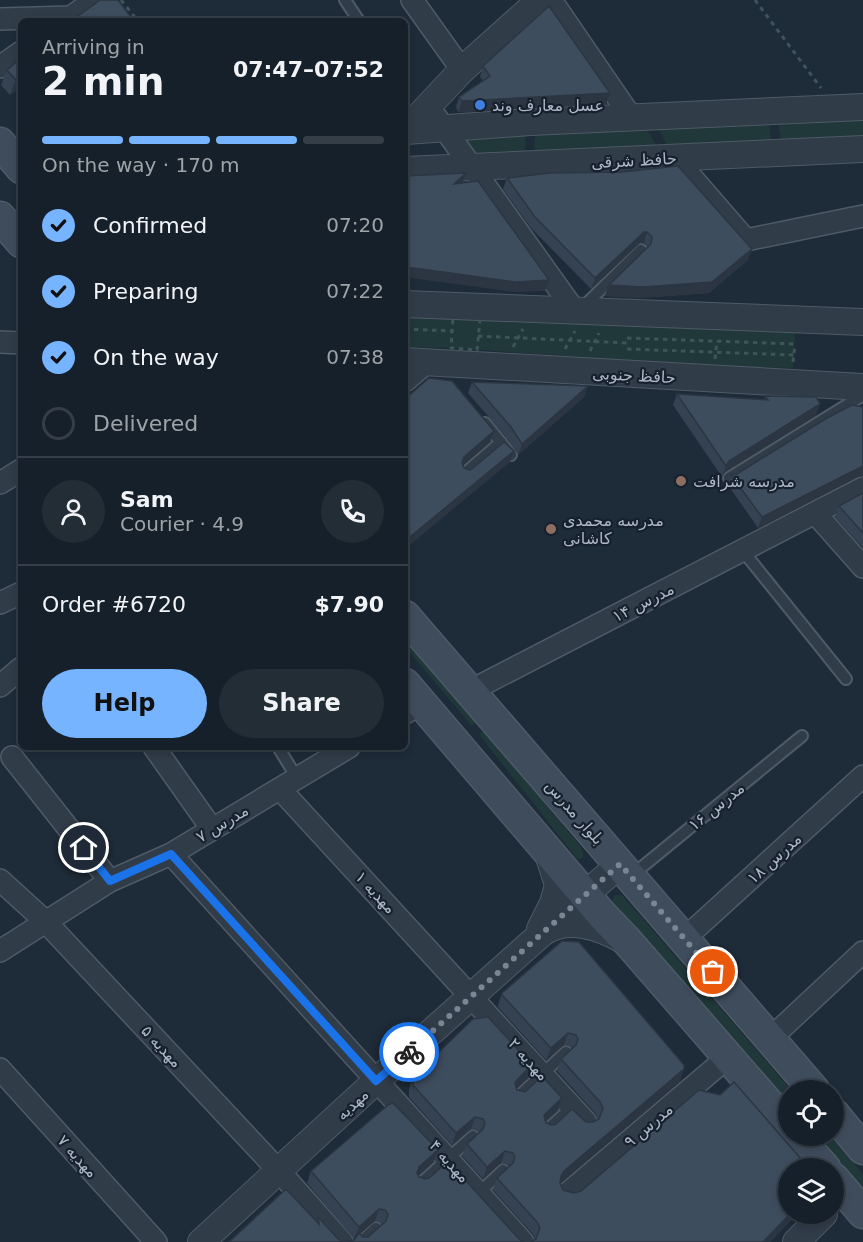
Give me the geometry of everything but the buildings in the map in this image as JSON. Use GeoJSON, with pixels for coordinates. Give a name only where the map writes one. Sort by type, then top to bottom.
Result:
{"type":"FeatureCollection","features":[{"type":"Feature","properties":{"kind":"main road"},"geometry":{"type":"LineString","coordinates":[[0,217],[18,238]]}},
{"type":"Feature","properties":{"kind":"main road","name":"بلوار مدرس"},"geometry":{"type":"LineString","coordinates":[[408,619],[806,1080]]}},
{"type":"Feature","properties":{"kind":"main road"},"geometry":{"type":"LineString","coordinates":[[410,700],[628,942],[778,1114]]}},
{"type":"Feature","properties":{"kind":"main road"},"geometry":{"type":"LineString","coordinates":[[844,1126],[863,1149]]}},
{"type":"Feature","properties":{"kind":"main road"},"geometry":{"type":"LineString","coordinates":[[805,1146],[816,1158]]}},
{"type":"Feature","properties":{"kind":"street"},"geometry":{"type":"LineString","coordinates":[[69,18],[94,0]]}},
{"type":"Feature","properties":{"kind":"street"},"geometry":{"type":"LineString","coordinates":[[412,0],[462,70]]}},
{"type":"Feature","properties":{"kind":"street"},"geometry":{"type":"LineString","coordinates":[[408,128],[462,70],[540,0]]}},
{"type":"Feature","properties":{"kind":"street"},"geometry":{"type":"LineString","coordinates":[[551,0],[632,117]]}},
{"type":"Feature","properties":{"kind":"street"},"geometry":{"type":"LineString","coordinates":[[0,19],[18,19]]}},
{"type":"Feature","properties":{"kind":"street"},"geometry":{"type":"LineString","coordinates":[[0,67],[18,54]]}},
{"type":"Feature","properties":{"kind":"street"},"geometry":{"type":"LineString","coordinates":[[428,107],[577,316]]}},
{"type":"Feature","properties":{"kind":"street"},"geometry":{"type":"LineString","coordinates":[[408,131],[632,117],[863,107]]}},
{"type":"Feature","properties":{"kind":"street","name":"حافظ شرقی"},"geometry":{"type":"LineString","coordinates":[[408,170],[863,149]]}},
{"type":"Feature","properties":{"kind":"street"},"geometry":{"type":"LineString","coordinates":[[675,158],[746,240],[863,216]]}},
{"type":"Feature","properties":{"kind":"street"},"geometry":{"type":"LineString","coordinates":[[408,304],[577,316],[863,322]]}},
{"type":"Feature","properties":{"kind":"street"},"geometry":{"type":"LineString","coordinates":[[0,342],[18,343]]}},
{"type":"Feature","properties":{"kind":"street"},"geometry":{"type":"LineString","coordinates":[[408,379],[432,362]]}},
{"type":"Feature","properties":{"kind":"street","name":"حافظ جنوبی"},"geometry":{"type":"LineString","coordinates":[[432,362],[863,387]]}},
{"type":"Feature","properties":{"kind":"street"},"geometry":{"type":"LineString","coordinates":[[0,483],[18,472]]}},
{"type":"Feature","properties":{"kind":"street","name":"مدرس ۱۴"},"geometry":{"type":"LineString","coordinates":[[470,691],[863,488]]}},
{"type":"Feature","properties":{"kind":"street"},"geometry":{"type":"LineString","coordinates":[[816,513],[863,567]]}},
{"type":"Feature","properties":{"kind":"street"},"geometry":{"type":"LineString","coordinates":[[0,603],[18,594]]}},
{"type":"Feature","properties":{"kind":"street"},"geometry":{"type":"LineString","coordinates":[[0,686],[18,671]]}},
{"type":"Feature","properties":{"kind":"street"},"geometry":{"type":"LineString","coordinates":[[156,750],[212,829]]}},
{"type":"Feature","properties":{"kind":"street","name":"مدرس ۷"},"geometry":{"type":"LineString","coordinates":[[0,951],[110,881],[171,854],[344,750]]}},
{"type":"Feature","properties":{"kind":"street"},"geometry":{"type":"LineString","coordinates":[[12,757],[110,881]]}},
{"type":"Feature","properties":{"kind":"street","name":"مدرس ۱۸"},"geometry":{"type":"LineString","coordinates":[[684,939],[863,776]]}},
{"type":"Feature","properties":{"kind":"street","name":"مهدیه ۱"},"geometry":{"type":"LineString","coordinates":[[289,783],[471,996]]}},
{"type":"Feature","properties":{"kind":"street"},"geometry":{"type":"LineString","coordinates":[[533,940],[547,918],[558,885],[547,851]]}},
{"type":"Feature","properties":{"kind":"street","name":"مهدیه ۴"},"geometry":{"type":"LineString","coordinates":[[171,854],[523,1242]]}},
{"type":"Feature","properties":{"kind":"street","name":"مهدیه"},"geometry":{"type":"LineString","coordinates":[[201,1242],[376,1081],[584,895],[625,870]]}},
{"type":"Feature","properties":{"kind":"street","name":"مهدیه ۵"},"geometry":{"type":"LineString","coordinates":[[0,880],[45,921],[279,1171],[337,1240]]}},
{"type":"Feature","properties":{"kind":"street"},"geometry":{"type":"LineString","coordinates":[[533,940],[548,930],[568,924],[589,925],[628,942]]}},
{"type":"Feature","properties":{"kind":"street"},"geometry":{"type":"LineString","coordinates":[[771,1038],[863,952]]}},
{"type":"Feature","properties":{"kind":"street","name":"مهدیه ۲"},"geometry":{"type":"LineString","coordinates":[[471,996],[579,1114]]}},
{"type":"Feature","properties":{"kind":"street","name":"مدرس ۹"},"geometry":{"type":"LineString","coordinates":[[568,1193],[728,1057]]}},
{"type":"Feature","properties":{"kind":"street","name":"مهدیه ۷"},"geometry":{"type":"LineString","coordinates":[[0,1070],[156,1242]]}},
{"type":"Feature","properties":{"kind":"street"},"geometry":{"type":"LineString","coordinates":[[796,1242],[814,1224]]}},
{"type":"Feature","properties":{"kind":"lane"},"geometry":{"type":"LineString","coordinates":[[345,0],[357,18]]}},
{"type":"Feature","properties":{"kind":"lane"},"geometry":{"type":"LineString","coordinates":[[577,316],[641,250]]}},
{"type":"Feature","properties":{"kind":"lane"},"geometry":{"type":"LineString","coordinates":[[729,478],[863,395]]}},
{"type":"Feature","properties":{"kind":"lane"},"geometry":{"type":"LineString","coordinates":[[478,416],[511,455]]}},
{"type":"Feature","properties":{"kind":"lane"},"geometry":{"type":"LineString","coordinates":[[465,473],[501,442]]}},
{"type":"Feature","properties":{"kind":"lane"},"geometry":{"type":"LineString","coordinates":[[743,551],[846,679]]}},
{"type":"Feature","properties":{"kind":"lane","name":"مدرس ۱۶"},"geometry":{"type":"LineString","coordinates":[[625,870],[802,736]]}},
{"type":"Feature","properties":{"kind":"lane"},"geometry":{"type":"LineString","coordinates":[[279,750],[289,783]]}},
{"type":"Feature","properties":{"kind":"lane"},"geometry":{"type":"LineString","coordinates":[[518,1097],[566,1052]]}},
{"type":"Feature","properties":{"kind":"lane"},"geometry":{"type":"LineString","coordinates":[[547,1130],[579,1114]]}},
{"type":"Feature","properties":{"kind":"lane"},"geometry":{"type":"LineString","coordinates":[[420,1184],[473,1136]]}},
{"type":"Feature","properties":{"kind":"lane"},"geometry":{"type":"LineString","coordinates":[[479,1193],[503,1170]]}},
{"type":"Feature","properties":{"kind":"lane"},"geometry":{"type":"LineString","coordinates":[[361,1242],[376,1228]]}},
{"type":"Feature","properties":{"kind":"path"},"geometry":{"type":"LineString","coordinates":[[121,0],[136,18]]}},
{"type":"Feature","properties":{"kind":"path"},"geometry":{"type":"LineString","coordinates":[[755,0],[836,109]]}},
{"type":"Feature","properties":{"kind":"path"},"geometry":{"type":"LineString","coordinates":[[564,351],[577,316]]}},
{"type":"Feature","properties":{"kind":"path"},"geometry":{"type":"LineString","coordinates":[[408,329],[452,331],[432,362]]}},
{"type":"Feature","properties":{"kind":"path"},"geometry":{"type":"LineString","coordinates":[[589,353],[600,330]]}},
{"type":"Feature","properties":{"kind":"path"},"geometry":{"type":"LineString","coordinates":[[478,336],[627,343]]}},
{"type":"Feature","properties":{"kind":"path"},"geometry":{"type":"LineString","coordinates":[[512,348],[518,337]]}},
{"type":"Feature","properties":{"kind":"path"},"geometry":{"type":"LineString","coordinates":[[627,338],[717,341],[795,344],[794,355],[627,349],[627,338]]}},
{"type":"Feature","properties":{"kind":"path"},"geometry":{"type":"LineString","coordinates":[[540,347],[544,339]]}},
{"type":"Feature","properties":{"kind":"path"},"geometry":{"type":"LineString","coordinates":[[716,352],[717,341]]}},
{"type":"Feature","properties":{"kind":"green space"},"geometry":{"type":"Polygon","coordinates":[[[863,115],[863,141],[781,144],[778,120],[863,115]]]}},
{"type":"Feature","properties":{"kind":"green space"},"geometry":{"type":"Polygon","coordinates":[[[769,121],[772,146],[667,145],[655,122],[769,121]]]}},
{"type":"Feature","properties":{"kind":"green space"},"geometry":{"type":"Polygon","coordinates":[[[644,125],[658,148],[534,156],[535,131],[644,125]]]}},
{"type":"Feature","properties":{"kind":"green space"},"geometry":{"type":"Polygon","coordinates":[[[526,129],[525,156],[477,157],[454,132],[526,129]]]}},
{"type":"Feature","properties":{"kind":"green space"},"geometry":{"type":"Polygon","coordinates":[[[408,314],[795,333],[793,368],[715,366],[408,347],[408,314]]]}},
{"type":"Feature","properties":{"kind":"green space"},"geometry":{"type":"Polygon","coordinates":[[[408,640],[477,722],[471,725],[408,651],[408,640]]]}},
{"type":"Feature","properties":{"kind":"green space"},"geometry":{"type":"Polygon","coordinates":[[[484,730],[580,846],[583,858],[577,859],[481,737],[480,733],[484,730]]]}},
{"type":"Feature","properties":{"kind":"green space"},"geometry":{"type":"Polygon","coordinates":[[[615,895],[624,897],[782,1080],[778,1080],[778,1094],[610,903],[615,895]]]}},
{"type":"Feature","properties":{"kind":"green space"},"geometry":{"type":"Polygon","coordinates":[[[823,1146],[839,1146],[863,1174],[863,1189],[844,1168],[844,1158],[834,1158],[823,1146]]]}},
{"type":"Feature","properties":{"kind":"way so far"},"geometry":{"type":"LineString","coordinates":[[409,1052],[620,864],[713,972]]}},
{"type":"Feature","properties":{"kind":"place","name":"عسل معارف وند"},"geometry":{"type":"Point","coordinates":[480,105]}},
{"type":"Feature","properties":{"kind":"place","name":"مدرسه شرافت"},"geometry":{"type":"Point","coordinates":[681,481]}},
{"type":"Feature","properties":{"kind":"place","name":"مدرسه محمدی کاشانی"},"geometry":{"type":"Point","coordinates":[551,529]}},
{"type":"Feature","properties":{"kind":"route"},"geometry":{"type":"LineString","coordinates":[[84,848],[110,881],[171,854],[376,1081],[409,1052]]}}]}
